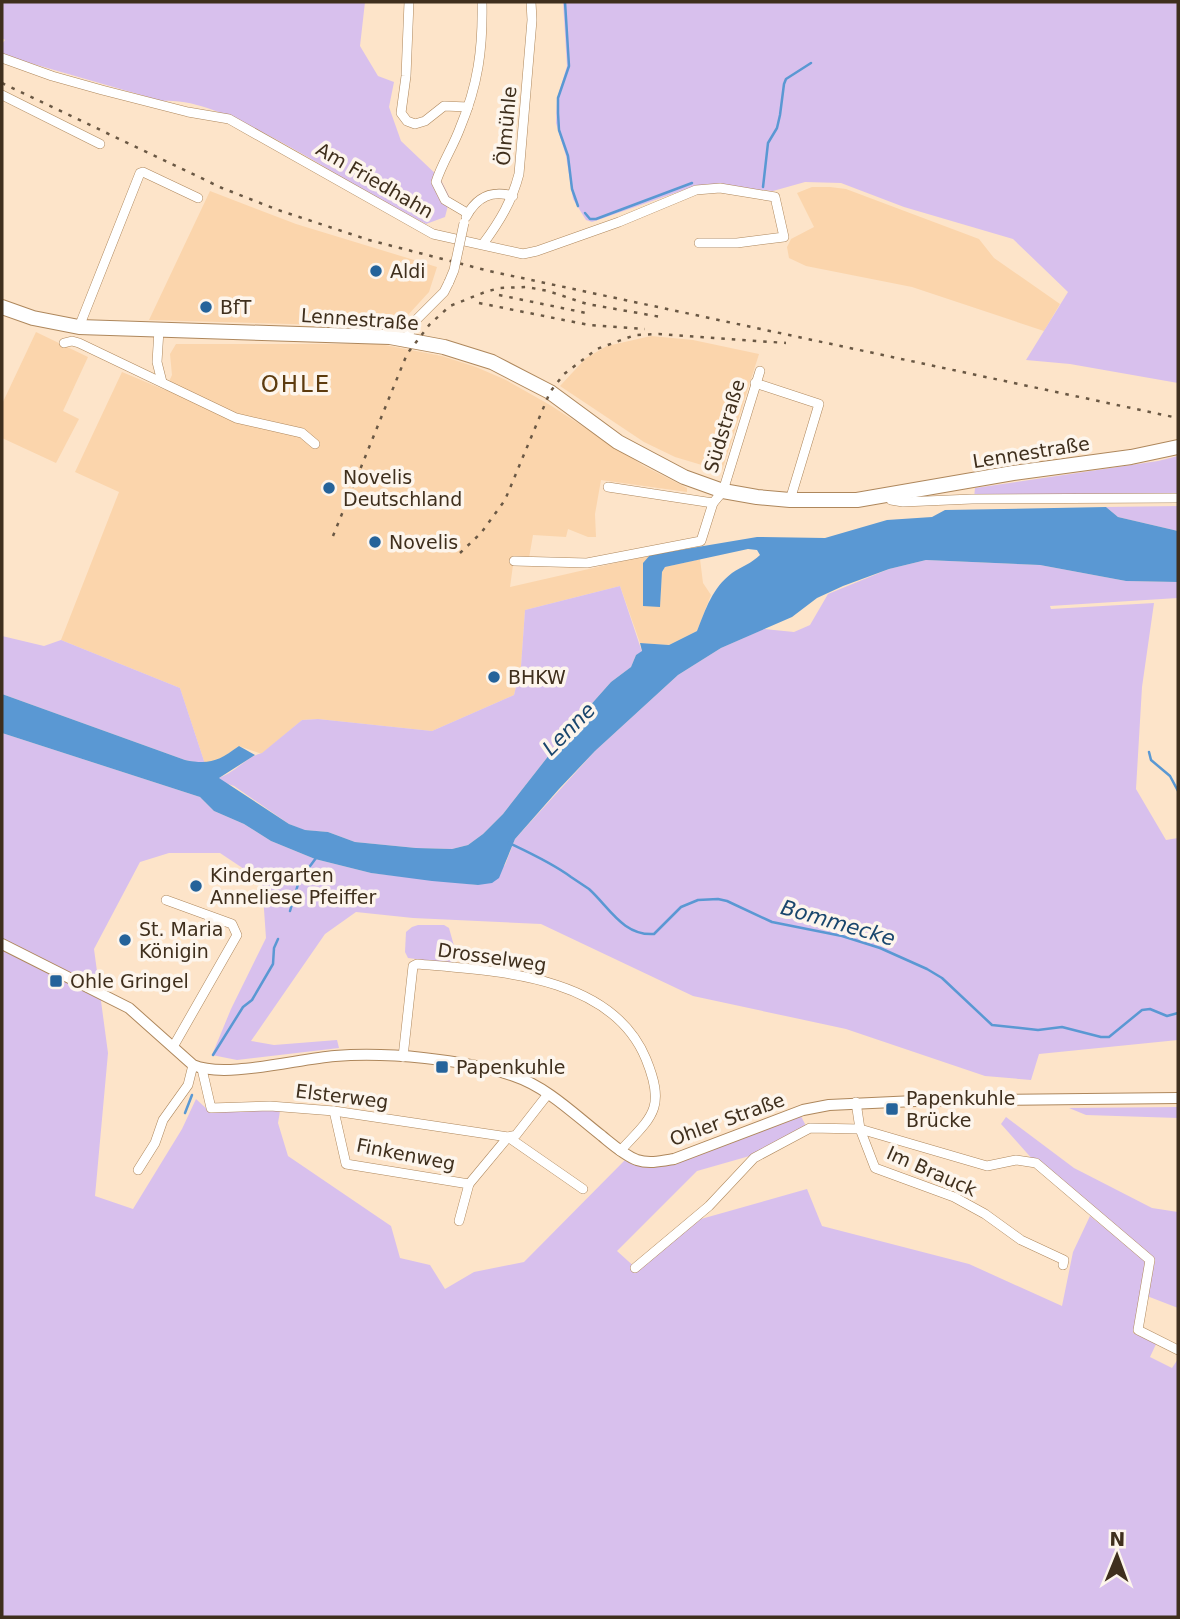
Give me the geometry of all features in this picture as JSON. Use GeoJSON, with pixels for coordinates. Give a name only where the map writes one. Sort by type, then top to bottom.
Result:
{"type":"FeatureCollection","features":[{"type":"Feature","properties":{"kind":"main road","name":"Lennestraße"},"geometry":{"type":"LineString","coordinates":[[2,307],[33,318],[79,327],[406,339],[444,347],[492,362],[550,393],[618,442],[684,477],[723,491],[790,500],[857,500],[889,496],[1178,447]]}},
{"type":"Feature","properties":{"kind":"street"},"geometry":{"type":"LineString","coordinates":[[409,2],[406,76],[401,113],[407,121],[415,124],[425,121],[444,106],[468,107]]}},
{"type":"Feature","properties":{"kind":"street"},"geometry":{"type":"LineString","coordinates":[[466,218],[445,200],[436,182],[475,89],[483,33],[482,2]]}},
{"type":"Feature","properties":{"kind":"street","name":"Ölmühle"},"geometry":{"type":"LineString","coordinates":[[483,244],[505,214],[519,174],[528,80],[531,2]]}},
{"type":"Feature","properties":{"kind":"street","name":"Am Friedhahn"},"geometry":{"type":"LineString","coordinates":[[2,58],[102,90],[229,119],[433,234],[523,254],[619,222],[696,190],[720,188],[775,197],[784,237],[737,243],[699,243]]}},
{"type":"Feature","properties":{"kind":"street"},"geometry":{"type":"LineString","coordinates":[[2,95],[100,144]]}},
{"type":"Feature","properties":{"kind":"street"},"geometry":{"type":"LineString","coordinates":[[79,327],[140,173],[143,172],[198,198]]}},
{"type":"Feature","properties":{"kind":"street"},"geometry":{"type":"LineString","coordinates":[[406,339],[416,320],[444,292],[449,282],[466,218],[482,198],[498,192],[513,196]]}},
{"type":"Feature","properties":{"kind":"street"},"geometry":{"type":"LineString","coordinates":[[159,330],[157,362],[162,382]]}},
{"type":"Feature","properties":{"kind":"street"},"geometry":{"type":"LineString","coordinates":[[64,343],[79,343],[236,418],[302,433],[315,444]]}},
{"type":"Feature","properties":{"kind":"street","name":"Südstraße"},"geometry":{"type":"LineString","coordinates":[[723,491],[760,371]]}},
{"type":"Feature","properties":{"kind":"street"},"geometry":{"type":"LineString","coordinates":[[755,383],[819,404],[790,500]]}},
{"type":"Feature","properties":{"kind":"street"},"geometry":{"type":"LineString","coordinates":[[608,487],[713,503]]}},
{"type":"Feature","properties":{"kind":"street"},"geometry":{"type":"LineString","coordinates":[[513,561],[587,563],[701,541],[713,503],[723,491]]}},
{"type":"Feature","properties":{"kind":"street","name":"Lennestraße"},"geometry":{"type":"LineString","coordinates":[[889,496],[891,500],[903,502],[1178,498]]}},
{"type":"Feature","properties":{"kind":"street"},"geometry":{"type":"LineString","coordinates":[[166,900],[232,924],[237,935],[173,1047]]}},
{"type":"Feature","properties":{"kind":"street"},"geometry":{"type":"LineString","coordinates":[[2,944],[120,1003],[197,1067],[188,1085],[163,1119],[155,1143],[138,1170]]}},
{"type":"Feature","properties":{"kind":"street","name":"Drosselweg"},"geometry":{"type":"LineString","coordinates":[[403,1057],[413,966],[417,964],[508,973],[557,984],[596,1002],[623,1024],[643,1051],[656,1083],[656,1102],[649,1120],[620,1151]]}},
{"type":"Feature","properties":{"kind":"street","name":"Ohler Straße"},"geometry":{"type":"LineString","coordinates":[[197,1067],[224,1072],[335,1056],[371,1054],[482,1067],[517,1077],[548,1094],[620,1151],[638,1160],[652,1162],[674,1159],[803,1110],[856,1102],[1178,1098]]}},
{"type":"Feature","properties":{"kind":"street","name":"Elsterweg"},"geometry":{"type":"LineString","coordinates":[[197,1067],[211,1108],[270,1106],[334,1111],[508,1137]]}},
{"type":"Feature","properties":{"kind":"street"},"geometry":{"type":"LineString","coordinates":[[459,1220],[469,1184],[508,1137],[516,1135],[548,1094]]}},
{"type":"Feature","properties":{"kind":"street","name":"Im Brauck"},"geometry":{"type":"LineString","coordinates":[[856,1102],[860,1129],[875,1168],[954,1197],[985,1214],[1021,1240],[1064,1260],[1063,1265]]}},
{"type":"Feature","properties":{"kind":"street","name":"Finkenweg"},"geometry":{"type":"LineString","coordinates":[[334,1111],[346,1164],[469,1184]]}},
{"type":"Feature","properties":{"kind":"street"},"geometry":{"type":"LineString","coordinates":[[635,1268],[709,1206],[754,1158],[810,1128],[860,1129],[987,1167],[1016,1160],[1035,1163],[1150,1260],[1138,1329],[1178,1350]]}},
{"type":"Feature","properties":{"kind":"street"},"geometry":{"type":"LineString","coordinates":[[508,1137],[583,1189]]}},
{"type":"Feature","properties":{"kind":"shaded area"},"geometry":{"type":"Polygon","coordinates":[[[2,2],[365,2],[360,46],[378,76],[394,82],[389,107],[401,141],[440,178],[450,198],[445,217],[426,224],[279,141],[211,110],[187,103],[162,101],[2,55],[2,44],[5,40],[2,38],[2,2]]]}},
{"type":"Feature","properties":{"kind":"shaded area"},"geometry":{"type":"Polygon","coordinates":[[[563,2],[1178,2],[1178,383],[1070,364],[1026,360],[1068,292],[1013,239],[904,207],[841,183],[805,182],[773,191],[695,186],[592,222],[586,220],[573,199],[566,156],[556,123],[557,99],[567,66],[563,2]]]}},
{"type":"Feature","properties":{"kind":"shaded area"},"geometry":{"type":"Polygon","coordinates":[[[812,187],[846,189],[979,239],[994,258],[1060,304],[1044,331],[912,287],[806,266],[789,258],[787,247],[791,239],[814,227],[797,193],[812,187]]]}},
{"type":"Feature","properties":{"kind":"shaded area"},"geometry":{"type":"Polygon","coordinates":[[[210,191],[296,224],[437,267],[429,292],[397,327],[149,320],[210,191]]]}},
{"type":"Feature","properties":{"kind":"shaded area"},"geometry":{"type":"Polygon","coordinates":[[[36,332],[88,357],[63,411],[79,419],[56,463],[2,438],[2,404],[36,332]]]}},
{"type":"Feature","properties":{"kind":"shaded area"},"geometry":{"type":"Polygon","coordinates":[[[651,336],[693,340],[759,354],[722,471],[675,457],[644,442],[560,386],[586,358],[607,346],[651,336]]]}},
{"type":"Feature","properties":{"kind":"shaded area"},"geometry":{"type":"Polygon","coordinates":[[[176,344],[380,344],[442,356],[506,380],[644,466],[687,488],[687,492],[601,480],[595,514],[596,537],[588,537],[568,529],[566,537],[533,535],[529,558],[514,558],[510,587],[650,555],[660,606],[662,572],[665,567],[700,559],[703,583],[711,595],[697,631],[669,645],[640,643],[620,586],[525,610],[521,666],[514,695],[432,731],[318,719],[302,720],[262,754],[239,746],[225,756],[205,764],[180,688],[61,640],[119,492],[75,472],[122,372],[165,390],[172,375],[170,354],[176,344]]]}},
{"type":"Feature","properties":{"kind":"shaded area"},"geometry":{"type":"Polygon","coordinates":[[[1178,456],[1178,496],[974,498],[975,488],[1178,456]]]}},
{"type":"Feature","properties":{"kind":"shaded area"},"geometry":{"type":"Polygon","coordinates":[[[1178,506],[1178,531],[1118,517],[1106,507],[1178,506]]]}},
{"type":"Feature","properties":{"kind":"shaded area"},"geometry":{"type":"Polygon","coordinates":[[[926,560],[1040,565],[1126,581],[1178,582],[1178,598],[1050,606],[1051,609],[1154,603],[1142,687],[1136,789],[1166,840],[1178,838],[1178,1040],[1039,1054],[1031,1080],[985,1076],[846,1029],[693,996],[541,924],[413,918],[356,912],[325,934],[251,1041],[274,1045],[337,1040],[339,1048],[237,1060],[212,1055],[266,938],[262,881],[220,853],[169,853],[140,862],[94,949],[108,1053],[95,1196],[133,1209],[182,1129],[196,1099],[209,1111],[280,1111],[278,1123],[288,1156],[391,1226],[400,1258],[430,1265],[445,1289],[474,1272],[524,1262],[625,1160],[653,1166],[800,1114],[806,1126],[753,1155],[697,1171],[617,1251],[638,1270],[701,1219],[807,1189],[822,1226],[969,1264],[1062,1306],[1073,1252],[1090,1216],[1146,1261],[1133,1333],[1157,1342],[1150,1357],[1172,1368],[1178,1359],[1178,1617],[2,1617],[2,733],[200,797],[214,811],[244,824],[271,841],[315,859],[371,873],[478,885],[505,865],[515,839],[595,751],[678,675],[721,648],[764,629],[794,632],[810,625],[828,594],[889,569],[926,560]]]}},
{"type":"Feature","properties":{"kind":"shaded area"},"geometry":{"type":"Polygon","coordinates":[[[620,586],[642,652],[636,655],[631,667],[611,682],[571,727],[503,814],[468,845],[452,849],[416,848],[355,842],[328,832],[304,830],[289,824],[218,778],[262,753],[302,720],[318,719],[432,731],[514,695],[521,666],[525,610],[620,586]]]}},
{"type":"Feature","properties":{"kind":"shaded area"},"geometry":{"type":"Polygon","coordinates":[[[2,636],[44,646],[61,640],[180,688],[205,764],[185,760],[2,694],[2,636]]]}},
{"type":"Feature","properties":{"kind":"shaded area"},"geometry":{"type":"Polygon","coordinates":[[[418,925],[444,925],[449,928],[456,953],[454,964],[408,958],[405,952],[406,932],[418,925]]]}},
{"type":"Feature","properties":{"kind":"shaded area"},"geometry":{"type":"Polygon","coordinates":[[[1178,1107],[1178,1118],[1086,1115],[1069,1108],[1178,1107]]]}},
{"type":"Feature","properties":{"kind":"shaded area"},"geometry":{"type":"Polygon","coordinates":[[[1006,1117],[1074,1168],[1152,1208],[1178,1212],[1178,1308],[1147,1296],[1155,1261],[1152,1257],[1034,1161],[1001,1124],[1006,1117]]]}},
{"type":"Feature","properties":{"kind":"water"},"geometry":{"type":"Polygon","coordinates":[[[1106,507],[1118,517],[1178,531],[1178,582],[1126,581],[1040,565],[926,560],[889,569],[843,586],[817,598],[792,617],[721,648],[678,675],[595,751],[559,789],[515,839],[499,878],[492,883],[478,885],[371,873],[315,859],[271,841],[244,824],[214,811],[200,797],[2,733],[2,694],[185,760],[214,760],[239,746],[255,755],[219,778],[289,824],[305,830],[328,832],[355,842],[452,849],[468,845],[503,814],[571,727],[611,682],[631,667],[636,655],[642,651],[640,643],[669,645],[697,631],[719,585],[760,555],[757,550],[748,549],[665,567],[662,572],[660,607],[643,606],[643,563],[650,555],[757,537],[825,538],[887,520],[932,517],[945,510],[1106,507]]]}},
{"type":"Feature","properties":{"kind":"waterway"},"geometry":{"type":"LineString","coordinates":[[565,2],[569,66],[558,98],[559,130],[568,156],[572,189],[578,206]]}},
{"type":"Feature","properties":{"kind":"waterway"},"geometry":{"type":"LineString","coordinates":[[763,187],[768,143],[777,128],[784,84],[786,79],[811,63]]}},
{"type":"Feature","properties":{"kind":"waterway"},"geometry":{"type":"LineString","coordinates":[[585,213],[590,219],[596,219],[692,183]]}},
{"type":"Feature","properties":{"kind":"waterway"},"geometry":{"type":"LineString","coordinates":[[1149,752],[1151,760],[1170,776],[1178,791]]}},
{"type":"Feature","properties":{"kind":"waterway","name":"Bommecke"},"geometry":{"type":"LineString","coordinates":[[509,843],[549,863],[589,889],[617,919],[634,930],[654,934],[681,907],[698,900],[727,901],[772,922],[842,936],[880,948],[927,969],[942,978],[992,1025],[1038,1030],[1062,1027],[1109,1037],[1142,1010],[1150,1009],[1167,1016],[1178,1013]]}},
{"type":"Feature","properties":{"kind":"waterway"},"geometry":{"type":"LineString","coordinates":[[290,911],[299,881],[316,858]]}},
{"type":"Feature","properties":{"kind":"waterway"},"geometry":{"type":"LineString","coordinates":[[213,1055],[243,1007],[252,1000],[273,964],[274,948],[278,939]]}},
{"type":"Feature","properties":{"kind":"waterway"},"geometry":{"type":"LineString","coordinates":[[185,1113],[192,1095]]}},
{"type":"Feature","properties":{"kind":"railway"},"geometry":{"type":"LineString","coordinates":[[2,83],[222,188],[369,240],[489,271],[1178,418]]}},
{"type":"Feature","properties":{"kind":"railway"},"geometry":{"type":"LineString","coordinates":[[333,536],[407,354],[430,324],[450,306],[500,288],[527,287],[587,304],[661,317]]}},
{"type":"Feature","properties":{"kind":"railway"},"geometry":{"type":"LineString","coordinates":[[499,295],[591,314]]}},
{"type":"Feature","properties":{"kind":"railway"},"geometry":{"type":"LineString","coordinates":[[479,303],[589,325],[645,329]]}},
{"type":"Feature","properties":{"kind":"railway"},"geometry":{"type":"LineString","coordinates":[[460,553],[481,533],[505,500],[550,392],[564,374],[597,349],[635,335],[659,334],[786,343]]}},
{"type":"Feature","properties":{"kind":"place","name":"Aldi"},"geometry":{"type":"Point","coordinates":[376,271]}},
{"type":"Feature","properties":{"kind":"place","name":"BfT"},"geometry":{"type":"Point","coordinates":[206,307]}},
{"type":"Feature","properties":{"kind":"place","name":"Novelis Deutschland"},"geometry":{"type":"Point","coordinates":[329,488]}},
{"type":"Feature","properties":{"kind":"place","name":"Novelis"},"geometry":{"type":"Point","coordinates":[375,542]}},
{"type":"Feature","properties":{"kind":"place","name":"BHKW"},"geometry":{"type":"Point","coordinates":[494,677]}},
{"type":"Feature","properties":{"kind":"place","name":"Kindergarten Anneliese Pfeiffer"},"geometry":{"type":"Point","coordinates":[196,886]}},
{"type":"Feature","properties":{"kind":"place","name":"St. Maria Königin"},"geometry":{"type":"Point","coordinates":[125,940]}},
{"type":"Feature","properties":{"kind":"place","name":"Ohle Gringel"},"geometry":{"type":"Point","coordinates":[56,981]}},
{"type":"Feature","properties":{"kind":"place","name":"Papenkuhle"},"geometry":{"type":"Point","coordinates":[442,1067]}},
{"type":"Feature","properties":{"kind":"place","name":"Papenkuhle Brücke"},"geometry":{"type":"Point","coordinates":[892,1109]}},
{"type":"Feature","properties":{"kind":"district","name":"OHLE"},"geometry":{"type":"Point","coordinates":[296,384]}},
{"type":"Feature","properties":{"kind":"water label","name":"Lenne"},"geometry":{"type":"Point","coordinates":[569,729]}}]}
